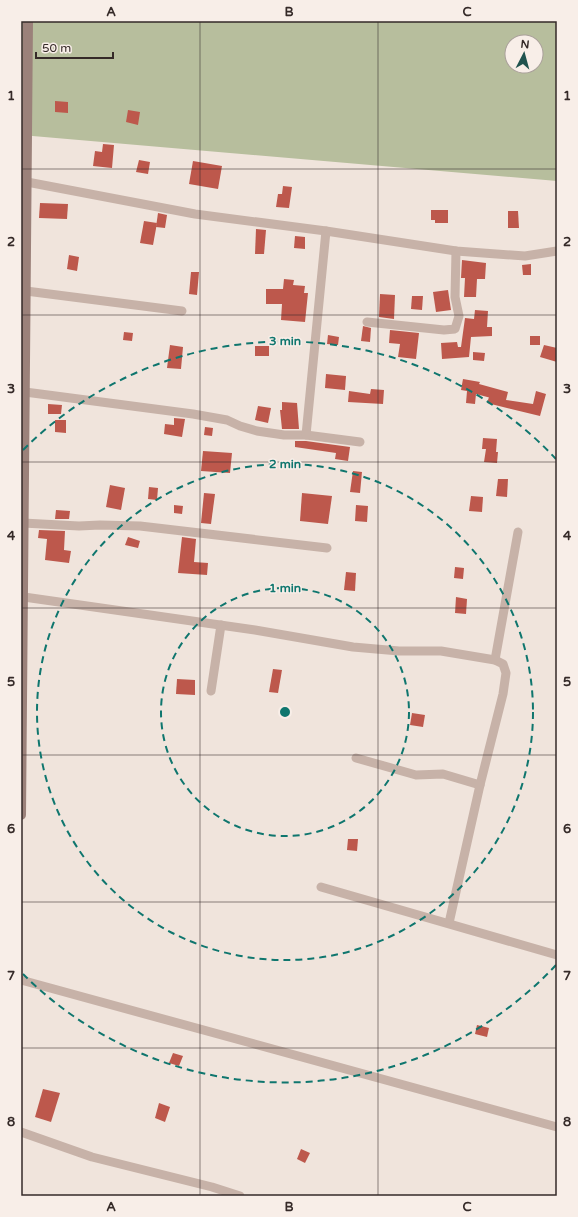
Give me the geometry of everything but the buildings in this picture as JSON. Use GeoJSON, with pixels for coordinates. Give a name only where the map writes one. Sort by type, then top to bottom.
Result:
{"type":"FeatureCollection","features":[{"type":"Feature","properties":{"kind":"street"},"geometry":{"type":"LineString","coordinates":[[21,815],[24,596],[22,541],[23,387],[26,292],[25,176],[28,21]]}},
{"type":"Feature","properties":{"kind":"street"},"geometry":{"type":"LineString","coordinates":[[25,176],[195,214],[273,225],[326,230],[456,251],[525,256],[557,252]]}},
{"type":"Feature","properties":{"kind":"street"},"geometry":{"type":"LineString","coordinates":[[306,435],[326,230]]}},
{"type":"Feature","properties":{"kind":"street"},"geometry":{"type":"LineString","coordinates":[[367,322],[444,330],[455,329],[459,316],[455,297],[456,251]]}},
{"type":"Feature","properties":{"kind":"street"},"geometry":{"type":"LineString","coordinates":[[26,292],[182,311]]}},
{"type":"Feature","properties":{"kind":"street"},"geometry":{"type":"LineString","coordinates":[[23,387],[227,420],[257,431],[284,436],[306,435],[360,442]]}},
{"type":"Feature","properties":{"kind":"street"},"geometry":{"type":"LineString","coordinates":[[23,523],[79,526],[140,526],[327,548]]}},
{"type":"Feature","properties":{"kind":"street"},"geometry":{"type":"LineString","coordinates":[[495,660],[518,532]]}},
{"type":"Feature","properties":{"kind":"street"},"geometry":{"type":"LineString","coordinates":[[24,596],[221,625],[353,647],[399,652],[441,651],[495,660],[503,664],[506,673],[503,694],[480,785],[449,923]]}},
{"type":"Feature","properties":{"kind":"street"},"geometry":{"type":"LineString","coordinates":[[211,691],[221,625]]}},
{"type":"Feature","properties":{"kind":"street"},"geometry":{"type":"LineString","coordinates":[[356,758],[416,775],[428,776],[443,774],[480,785]]}},
{"type":"Feature","properties":{"kind":"street"},"geometry":{"type":"LineString","coordinates":[[321,887],[557,955]]}},
{"type":"Feature","properties":{"kind":"street"},"geometry":{"type":"LineString","coordinates":[[21,980],[557,1127]]}},
{"type":"Feature","properties":{"kind":"street"},"geometry":{"type":"LineString","coordinates":[[21,1132],[92,1157],[212,1187],[240,1196]]}},
{"type":"Feature","properties":{"kind":"green space"},"geometry":{"type":"Polygon","coordinates":[[[21,21],[557,21],[557,181],[21,135],[21,21]]]}}]}
